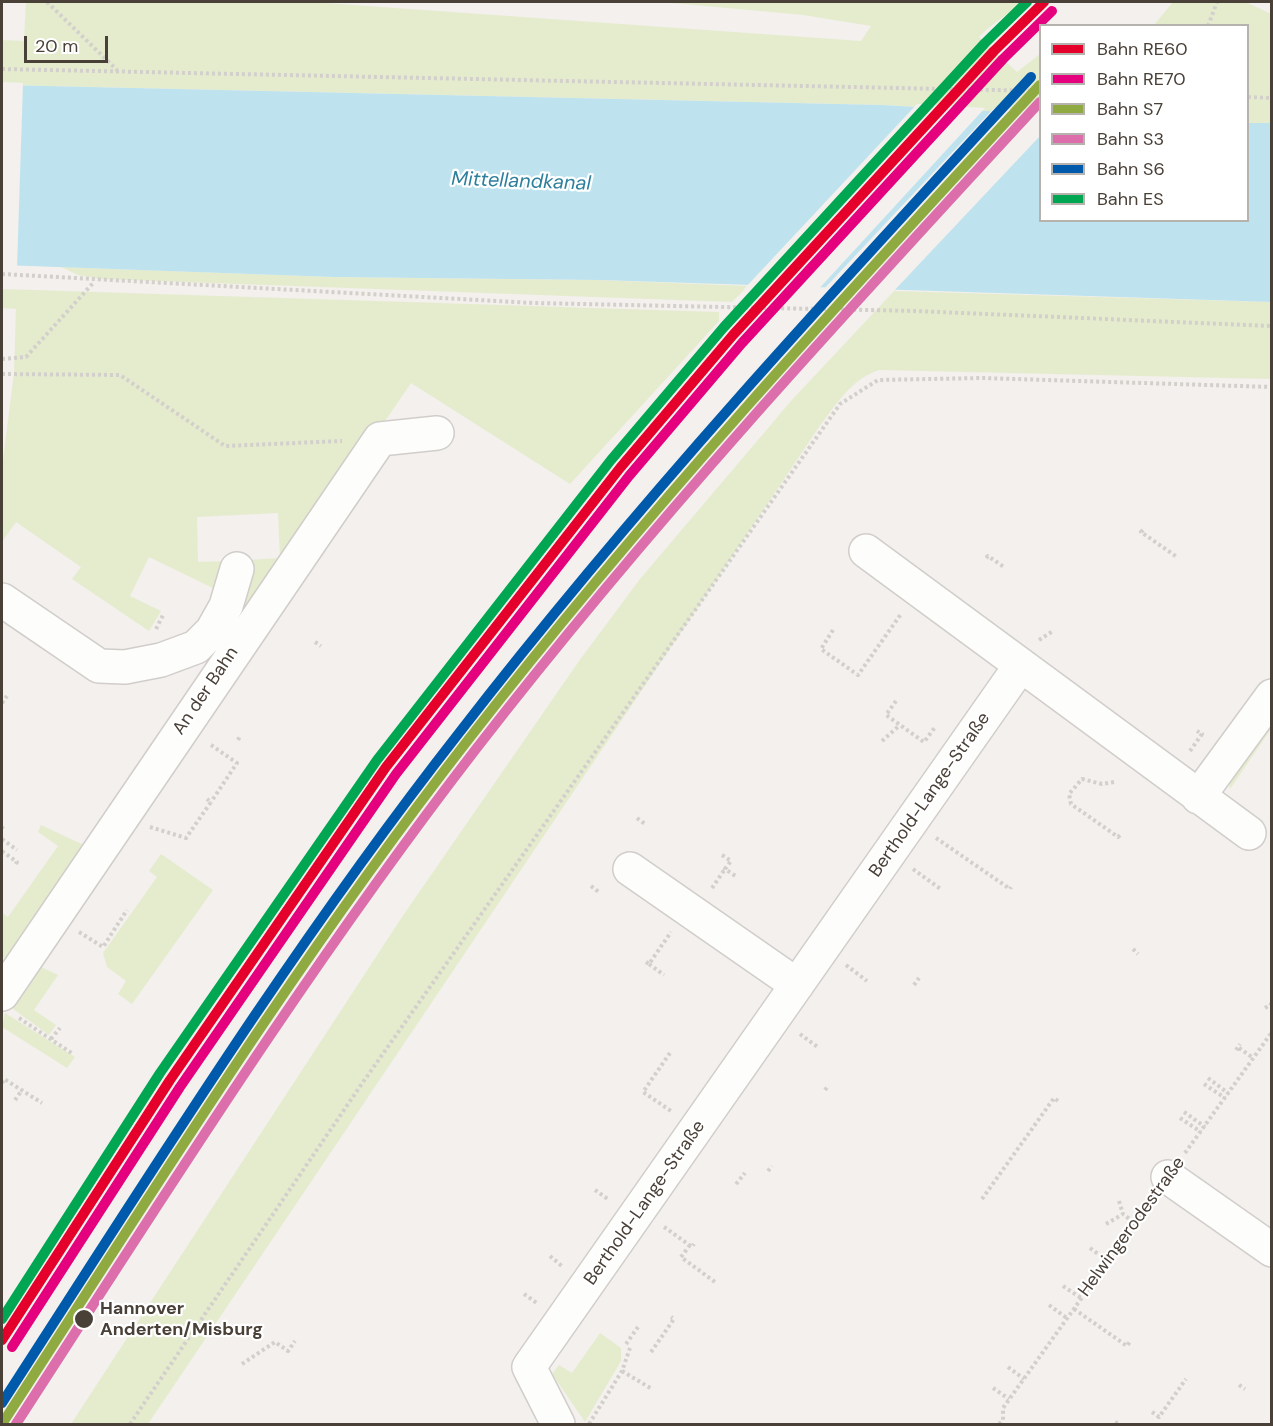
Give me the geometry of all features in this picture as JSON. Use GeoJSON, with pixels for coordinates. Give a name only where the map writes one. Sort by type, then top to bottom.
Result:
{"type":"FeatureCollection","features":[{"type":"Feature","properties":{"kind":"street"},"geometry":{"type":"LineString","coordinates":[[380,439],[437,433]]}},
{"type":"Feature","properties":{"kind":"street","name":"An der Bahn"},"geometry":{"type":"LineString","coordinates":[[8,1005],[380,439]]}},
{"type":"Feature","properties":{"kind":"street"},"geometry":{"type":"LineString","coordinates":[[866,551],[1248,833]]}},
{"type":"Feature","properties":{"kind":"street"},"geometry":{"type":"LineString","coordinates":[[2,600],[99,666],[125,667],[160,660],[196,646],[212,631],[226,606],[237,569]]}},
{"type":"Feature","properties":{"kind":"street","name":"Berthold-Lange-Straße"},"geometry":{"type":"LineString","coordinates":[[558,1425],[529,1367],[1021,664]]}},
{"type":"Feature","properties":{"kind":"street"},"geometry":{"type":"LineString","coordinates":[[1198,797],[1272,696]]}},
{"type":"Feature","properties":{"kind":"street"},"geometry":{"type":"LineString","coordinates":[[630,869],[797,985]]}},
{"type":"Feature","properties":{"kind":"street"},"geometry":{"type":"LineString","coordinates":[[1168,1177],[1272,1250]]}},
{"type":"Feature","properties":{"kind":"path"},"geometry":{"type":"LineString","coordinates":[[47,2],[117,71]]}},
{"type":"Feature","properties":{"kind":"path"},"geometry":{"type":"LineString","coordinates":[[1209,24],[1217,2]]}},
{"type":"Feature","properties":{"kind":"path"},"geometry":{"type":"LineString","coordinates":[[2,69],[1039,91]]}},
{"type":"Feature","properties":{"kind":"path"},"geometry":{"type":"LineString","coordinates":[[1249,97],[1272,98]]}},
{"type":"Feature","properties":{"kind":"path"},"geometry":{"type":"LineString","coordinates":[[2,274],[94,281],[532,303],[914,311],[1272,326]]}},
{"type":"Feature","properties":{"kind":"path"},"geometry":{"type":"LineString","coordinates":[[2,359],[26,357],[94,281]]}},
{"type":"Feature","properties":{"kind":"path"},"geometry":{"type":"LineString","coordinates":[[2,374],[120,375],[225,447],[380,439]]}},
{"type":"Feature","properties":{"kind":"path"},"geometry":{"type":"LineString","coordinates":[[130,1425],[355,1095],[840,404],[878,381],[890,380],[982,378],[1272,387]]}},
{"type":"Feature","properties":{"kind":"path"},"geometry":{"type":"LineString","coordinates":[[1143,530],[1141,532],[1177,557]]}},
{"type":"Feature","properties":{"kind":"path"},"geometry":{"type":"LineString","coordinates":[[987,558],[988,556],[1004,567]]}},
{"type":"Feature","properties":{"kind":"path"},"geometry":{"type":"LineString","coordinates":[[833,630],[821,649],[858,675],[919,589]]}},
{"type":"Feature","properties":{"kind":"path"},"geometry":{"type":"LineString","coordinates":[[315,642],[321,646]]}},
{"type":"Feature","properties":{"kind":"path"},"geometry":{"type":"LineString","coordinates":[[2,703],[6,696]]}},
{"type":"Feature","properties":{"kind":"path"},"geometry":{"type":"LineString","coordinates":[[896,701],[886,715],[924,742],[936,726]]}},
{"type":"Feature","properties":{"kind":"path"},"geometry":{"type":"LineString","coordinates":[[882,741],[900,725]]}},
{"type":"Feature","properties":{"kind":"path"},"geometry":{"type":"LineString","coordinates":[[145,825],[186,838],[209,800],[237,763],[211,745]]}},
{"type":"Feature","properties":{"kind":"path"},"geometry":{"type":"LineString","coordinates":[[1114,782],[1102,784],[1082,779],[1069,794],[1071,804],[1118,837],[1120,835]]}},
{"type":"Feature","properties":{"kind":"path"},"geometry":{"type":"LineString","coordinates":[[637,818],[645,824]]}},
{"type":"Feature","properties":{"kind":"path"},"geometry":{"type":"LineString","coordinates":[[932,836],[992,879],[1010,889],[1011,887]]}},
{"type":"Feature","properties":{"kind":"path"},"geometry":{"type":"LineString","coordinates":[[2,839],[17,850]]}},
{"type":"Feature","properties":{"kind":"path"},"geometry":{"type":"LineString","coordinates":[[2,851],[17,862],[15,865]]}},
{"type":"Feature","properties":{"kind":"path"},"geometry":{"type":"LineString","coordinates":[[722,855],[731,861],[725,869],[737,878]]}},
{"type":"Feature","properties":{"kind":"path"},"geometry":{"type":"LineString","coordinates":[[905,864],[942,890]]}},
{"type":"Feature","properties":{"kind":"path"},"geometry":{"type":"LineString","coordinates":[[591,886],[600,893]]}},
{"type":"Feature","properties":{"kind":"path"},"geometry":{"type":"LineString","coordinates":[[73,929],[103,947],[127,910]]}},
{"type":"Feature","properties":{"kind":"path"},"geometry":{"type":"LineString","coordinates":[[664,975],[647,963],[674,927]]}},
{"type":"Feature","properties":{"kind":"path"},"geometry":{"type":"LineString","coordinates":[[1133,949],[1138,954]]}},
{"type":"Feature","properties":{"kind":"path"},"geometry":{"type":"LineString","coordinates":[[844,964],[867,981]]}},
{"type":"Feature","properties":{"kind":"path"},"geometry":{"type":"LineString","coordinates":[[914,985],[919,978]]}},
{"type":"Feature","properties":{"kind":"path"},"geometry":{"type":"LineString","coordinates":[[8,1005],[51,1040],[73,1054]]}},
{"type":"Feature","properties":{"kind":"path"},"geometry":{"type":"LineString","coordinates":[[790,1027],[819,1048]]}},
{"type":"Feature","properties":{"kind":"path"},"geometry":{"type":"LineString","coordinates":[[51,1040],[60,1028]]}},
{"type":"Feature","properties":{"kind":"path","name":"Helwingerodestraße"},"geometry":{"type":"LineString","coordinates":[[999,1425],[1003,1420],[1003,1408],[1009,1399],[1272,1032]]}},
{"type":"Feature","properties":{"kind":"path"},"geometry":{"type":"LineString","coordinates":[[1238,1047],[1253,1058]]}},
{"type":"Feature","properties":{"kind":"path"},"geometry":{"type":"LineString","coordinates":[[666,1122],[672,1112],[643,1092],[670,1053]]}},
{"type":"Feature","properties":{"kind":"path"},"geometry":{"type":"LineString","coordinates":[[1225,1098],[1203,1083],[1207,1077],[1228,1093]]}},
{"type":"Feature","properties":{"kind":"path"},"geometry":{"type":"LineString","coordinates":[[2,1083],[4,1079],[42,1102]]}},
{"type":"Feature","properties":{"kind":"path"},"geometry":{"type":"LineString","coordinates":[[15,1100],[22,1090]]}},
{"type":"Feature","properties":{"kind":"path"},"geometry":{"type":"LineString","coordinates":[[982,1199],[1054,1098],[1058,1101]]}},
{"type":"Feature","properties":{"kind":"path"},"geometry":{"type":"LineString","coordinates":[[1201,1132],[1180,1117],[1184,1111],[1205,1126]]}},
{"type":"Feature","properties":{"kind":"path"},"geometry":{"type":"LineString","coordinates":[[768,1172],[772,1166]]}},
{"type":"Feature","properties":{"kind":"path"},"geometry":{"type":"LineString","coordinates":[[736,1184],[745,1173]]}},
{"type":"Feature","properties":{"kind":"path"},"geometry":{"type":"LineString","coordinates":[[1119,1201],[1123,1214],[1135,1223]]}},
{"type":"Feature","properties":{"kind":"path"},"geometry":{"type":"LineString","coordinates":[[1106,1224],[1123,1214]]}},
{"type":"Feature","properties":{"kind":"path"},"geometry":{"type":"LineString","coordinates":[[663,1226],[692,1244],[681,1257],[715,1281]]}},
{"type":"Feature","properties":{"kind":"path"},"geometry":{"type":"LineString","coordinates":[[1090,1248],[1108,1261]]}},
{"type":"Feature","properties":{"kind":"path"},"geometry":{"type":"LineString","coordinates":[[1063,1286],[1081,1298]]}},
{"type":"Feature","properties":{"kind":"path"},"geometry":{"type":"LineString","coordinates":[[1049,1305],[1067,1318]]}},
{"type":"Feature","properties":{"kind":"path"},"geometry":{"type":"LineString","coordinates":[[1074,1309],[1127,1346],[1131,1340]]}},
{"type":"Feature","properties":{"kind":"path"},"geometry":{"type":"LineString","coordinates":[[651,1352],[674,1319],[671,1317]]}},
{"type":"Feature","properties":{"kind":"path"},"geometry":{"type":"LineString","coordinates":[[626,1344],[638,1327]]}},
{"type":"Feature","properties":{"kind":"path"},"geometry":{"type":"LineString","coordinates":[[1109,1333],[1113,1327]]}},
{"type":"Feature","properties":{"kind":"path"},"geometry":{"type":"LineString","coordinates":[[242,1364],[275,1342],[288,1351],[295,1341]]}},
{"type":"Feature","properties":{"kind":"path"},"geometry":{"type":"LineString","coordinates":[[589,1425],[622,1371],[630,1348]]}},
{"type":"Feature","properties":{"kind":"path"},"geometry":{"type":"LineString","coordinates":[[1008,1367],[1024,1379]]}},
{"type":"Feature","properties":{"kind":"path"},"geometry":{"type":"LineString","coordinates":[[622,1371],[652,1389]]}},
{"type":"Feature","properties":{"kind":"path"},"geometry":{"type":"LineString","coordinates":[[1152,1412],[1159,1417],[1186,1379]]}},
{"type":"Feature","properties":{"kind":"path"},"geometry":{"type":"LineString","coordinates":[[1239,1385],[1245,1389]]}},
{"type":"Feature","properties":{"kind":"path"},"geometry":{"type":"LineString","coordinates":[[993,1388],[1009,1399]]}},
{"type":"Feature","properties":{"kind":"path"},"geometry":{"type":"LineString","coordinates":[[1003,1420],[1010,1425]]}},
{"type":"Feature","properties":{"kind":"green space"},"geometry":{"type":"Polygon","coordinates":[[[26,2],[311,2],[861,41],[871,26],[803,15],[661,2],[1022,2],[979,37],[1017,72],[1039,55],[1039,114],[882,105],[2,85],[2,40],[24,41],[26,2]]]}},
{"type":"Feature","properties":{"kind":"green space"},"geometry":{"type":"Polygon","coordinates":[[[1173,2],[1246,2],[1271,14],[1271,123],[1249,123],[1249,24],[1155,24],[1173,2]]]}},
{"type":"Feature","properties":{"kind":"green space"},"geometry":{"type":"Polygon","coordinates":[[[61,267],[333,277],[599,280],[748,286],[732,302],[101,279],[78,275],[61,267]]]}},
{"type":"Feature","properties":{"kind":"green space"},"geometry":{"type":"Polygon","coordinates":[[[2,289],[719,312],[719,321],[570,484],[411,383],[247,623],[231,612],[247,560],[280,558],[278,513],[197,517],[198,562],[227,561],[217,590],[149,557],[130,596],[161,611],[149,631],[72,579],[81,567],[16,522],[2,542],[2,468],[14,373],[16,309],[2,308],[2,289]]]}},
{"type":"Feature","properties":{"kind":"green space"},"geometry":{"type":"Polygon","coordinates":[[[894,291],[1271,302],[1271,379],[879,370],[852,386],[819,427],[148,1424],[71,1424],[402,917],[579,661],[640,579],[791,401],[894,291]]]}},
{"type":"Feature","properties":{"kind":"green space"},"geometry":{"type":"Polygon","coordinates":[[[1271,714],[1271,729],[1230,789],[1228,777],[1271,714]]]}},
{"type":"Feature","properties":{"kind":"green space"},"geometry":{"type":"Polygon","coordinates":[[[41,825],[88,847],[2,974],[4,958],[2,956],[2,913],[8,917],[58,846],[38,832],[41,825]]]}},
{"type":"Feature","properties":{"kind":"green space"},"geometry":{"type":"Polygon","coordinates":[[[161,854],[213,890],[132,1004],[118,994],[126,981],[107,967],[103,953],[157,877],[149,871],[161,854]]]}},
{"type":"Feature","properties":{"kind":"green space"},"geometry":{"type":"Polygon","coordinates":[[[39,966],[58,975],[34,1010],[56,1025],[49,1035],[9,1006],[39,966]]]}},
{"type":"Feature","properties":{"kind":"green space"},"geometry":{"type":"Polygon","coordinates":[[[5,1013],[75,1057],[67,1068],[2,1027],[5,1013]]]}},
{"type":"Feature","properties":{"kind":"green space"},"geometry":{"type":"Polygon","coordinates":[[[600,1333],[621,1348],[621,1361],[585,1422],[552,1374],[559,1365],[572,1373],[600,1333]]]}},
{"type":"Feature","properties":{"kind":"water","name":"Mittellandkanal"},"geometry":{"type":"Polygon","coordinates":[[[2,85],[882,105],[1039,114],[1039,222],[1249,222],[1249,123],[1271,123],[1271,302],[599,280],[333,277],[2,265],[2,85]]]}},
{"type":"Feature","properties":{"kind":"pier"},"geometry":{"type":"Polygon","coordinates":[[[2,82],[23,83],[17,268],[2,268],[2,82]]]}},
{"type":"Feature","properties":{"kind":"pier"},"geometry":{"type":"Polygon","coordinates":[[[917,104],[985,108],[816,292],[744,289],[917,104]]]}},
{"type":"Feature","properties":{"kind":"pier"},"geometry":{"type":"Polygon","coordinates":[[[994,108],[1039,111],[1039,137],[891,294],[821,292],[994,108]]]}},
{"type":"Feature","properties":{"kind":"rail line","name":"ES"},"geometry":{"type":"LineString","coordinates":[[2,1319],[160,1073],[377,760],[611,460],[724,327],[985,43],[1027,2]]}},
{"type":"Feature","properties":{"kind":"rail line","name":"RE60"},"geometry":{"type":"LineString","coordinates":[[2,1340],[170,1080],[386,767],[620,468],[733,335],[994,51],[1044,2]]}},
{"type":"Feature","properties":{"kind":"rail line","name":"RE70"},"geometry":{"type":"LineString","coordinates":[[12,1347],[180,1087],[396,774],[629,476],[742,343],[1003,59],[1052,11]]}},
{"type":"Feature","properties":{"kind":"rail line","name":"S6"},"geometry":{"type":"LineString","coordinates":[[2,1403],[167,1147],[280,979],[397,814],[459,733],[596,563],[666,481],[810,318],[1031,77]]}},
{"type":"Feature","properties":{"kind":"rail line","name":"S7"},"geometry":{"type":"LineString","coordinates":[[2,1424],[285,991],[405,823],[468,740],[675,488],[819,325],[1039,86]]}},
{"type":"Feature","properties":{"kind":"rail line","name":"S3"},"geometry":{"type":"LineString","coordinates":[[16,1424],[296,997],[414,831],[476,749],[680,500],[822,339],[1039,103]]}},
{"type":"Feature","properties":{"kind":"place","name":"Hannover Anderten/Misburg"},"geometry":{"type":"Point","coordinates":[84,1319]}}]}
